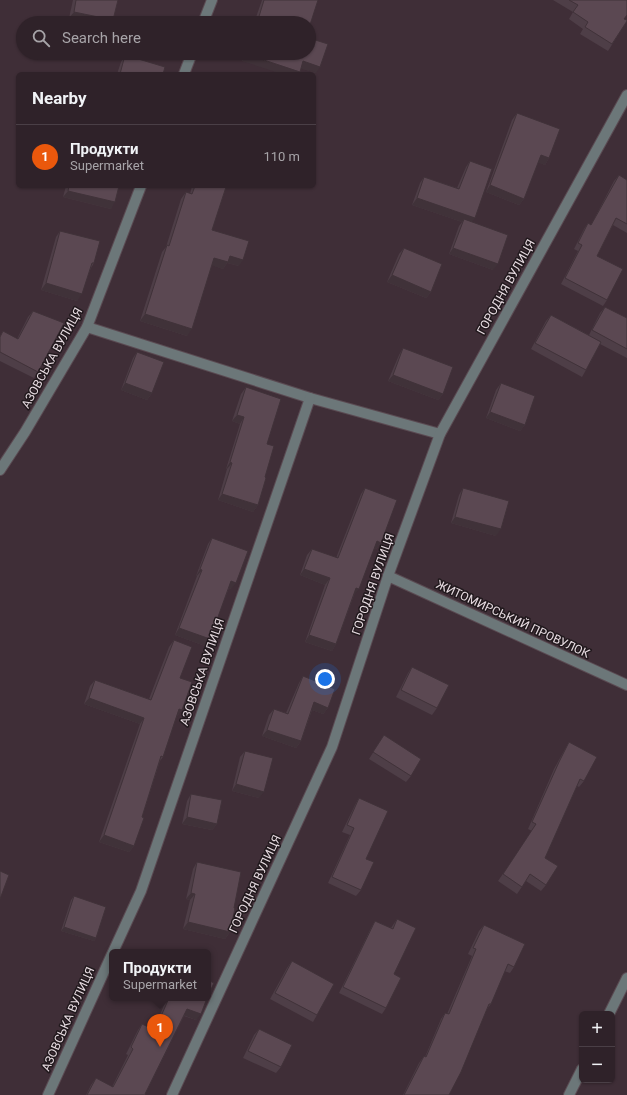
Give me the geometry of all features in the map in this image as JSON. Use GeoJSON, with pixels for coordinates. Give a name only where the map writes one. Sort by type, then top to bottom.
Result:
{"type":"FeatureCollection","features":[{"type":"Feature","properties":{"kind":"street"},"geometry":{"type":"LineString","coordinates":[[206,16],[212,0]]}},
{"type":"Feature","properties":{"kind":"street"},"geometry":{"type":"LineString","coordinates":[[185,72],[189,60]]}},
{"type":"Feature","properties":{"kind":"street","name":"ГОРОДНЯ ВУЛИЦЯ"},"geometry":{"type":"LineString","coordinates":[[172,1095],[332,747],[388,576],[440,434],[627,95]]}},
{"type":"Feature","properties":{"kind":"street","name":"АЗОВСЬКА ВУЛИЦЯ"},"geometry":{"type":"LineString","coordinates":[[0,470],[25,432],[87,327],[140,188]]}},
{"type":"Feature","properties":{"kind":"street"},"geometry":{"type":"LineString","coordinates":[[87,327],[310,398],[440,434]]}},
{"type":"Feature","properties":{"kind":"street","name":"АЗОВСЬКА ВУЛИЦЯ"},"geometry":{"type":"LineString","coordinates":[[114,949],[141,891],[310,398]]}},
{"type":"Feature","properties":{"kind":"street","name":"ЖИТОМИРСЬКИЙ ПРОВУЛОК"},"geometry":{"type":"LineString","coordinates":[[388,576],[627,685]]}},
{"type":"Feature","properties":{"kind":"street","name":"АЗОВСЬКА ВУЛИЦЯ"},"geometry":{"type":"LineString","coordinates":[[48,1095],[109,960]]}},
{"type":"Feature","properties":{"kind":"street"},"geometry":{"type":"LineString","coordinates":[[610,1011],[627,978]]}},
{"type":"Feature","properties":{"kind":"street"},"geometry":{"type":"LineString","coordinates":[[569,1095],[579,1075]]}},
{"type":"Feature","properties":{"kind":"building"},"geometry":{"type":"Polygon","coordinates":[[[76,0],[118,0],[114,16],[94,16],[74,12],[76,0]]]}},
{"type":"Feature","properties":{"kind":"building"},"geometry":{"type":"Polygon","coordinates":[[[264,0],[318,0],[313,16],[259,16],[264,0]]]}},
{"type":"Feature","properties":{"kind":"building"},"geometry":{"type":"Polygon","coordinates":[[[569,0],[627,0],[627,15],[624,19],[627,21],[612,44],[585,27],[588,22],[573,12],[578,5],[569,0]]]}},
{"type":"Feature","properties":{"kind":"building"},"geometry":{"type":"Polygon","coordinates":[[[316,40],[328,44],[320,67],[303,61],[300,72],[264,60],[316,60],[316,40]]]}},
{"type":"Feature","properties":{"kind":"building"},"geometry":{"type":"Polygon","coordinates":[[[124,60],[142,60],[165,67],[164,72],[121,72],[124,60]]]}},
{"type":"Feature","properties":{"kind":"building"},"geometry":{"type":"Polygon","coordinates":[[[517,113],[560,129],[549,158],[541,155],[524,199],[490,185],[517,113]]]}},
{"type":"Feature","properties":{"kind":"building"},"geometry":{"type":"Polygon","coordinates":[[[470,161],[492,169],[475,218],[417,198],[424,177],[459,189],[470,161]]]}},
{"type":"Feature","properties":{"kind":"building"},"geometry":{"type":"Polygon","coordinates":[[[619,175],[627,180],[627,224],[616,218],[597,256],[623,269],[607,300],[565,278],[582,245],[578,243],[588,223],[591,225],[619,175]]]}},
{"type":"Feature","properties":{"kind":"building"},"geometry":{"type":"Polygon","coordinates":[[[69,188],[118,188],[115,202],[68,191],[69,188]]]}},
{"type":"Feature","properties":{"kind":"building"},"geometry":{"type":"Polygon","coordinates":[[[194,188],[226,188],[212,230],[249,241],[243,260],[230,256],[228,262],[214,258],[192,329],[145,314],[186,192],[192,194],[194,188]]]}},
{"type":"Feature","properties":{"kind":"building"},"geometry":{"type":"Polygon","coordinates":[[[464,219],[508,235],[498,264],[453,248],[464,219]]]}},
{"type":"Feature","properties":{"kind":"building"},"geometry":{"type":"Polygon","coordinates":[[[60,231],[100,241],[94,263],[92,263],[82,294],[46,283],[60,231]]]}},
{"type":"Feature","properties":{"kind":"building"},"geometry":{"type":"Polygon","coordinates":[[[404,248],[442,264],[431,292],[392,275],[404,248]]]}},
{"type":"Feature","properties":{"kind":"building"},"geometry":{"type":"Polygon","coordinates":[[[605,307],[627,318],[627,349],[592,330],[605,307]]]}},
{"type":"Feature","properties":{"kind":"building"},"geometry":{"type":"Polygon","coordinates":[[[33,311],[64,323],[38,372],[0,352],[0,337],[3,331],[18,339],[33,311]]]}},
{"type":"Feature","properties":{"kind":"building"},"geometry":{"type":"Polygon","coordinates":[[[551,315],[601,342],[586,370],[535,343],[551,315]]]}},
{"type":"Feature","properties":{"kind":"building"},"geometry":{"type":"Polygon","coordinates":[[[403,348],[453,367],[443,394],[393,375],[403,348]]]}},
{"type":"Feature","properties":{"kind":"building"},"geometry":{"type":"Polygon","coordinates":[[[137,352],[164,362],[152,393],[125,383],[137,352]]]}},
{"type":"Feature","properties":{"kind":"building"},"geometry":{"type":"Polygon","coordinates":[[[501,383],[535,396],[525,425],[490,412],[501,383]]]}},
{"type":"Feature","properties":{"kind":"building"},"geometry":{"type":"Polygon","coordinates":[[[246,387],[281,399],[267,444],[274,446],[258,505],[222,494],[244,417],[237,415],[246,387]]]}},
{"type":"Feature","properties":{"kind":"building"},"geometry":{"type":"Polygon","coordinates":[[[365,488],[397,500],[381,543],[377,541],[359,589],[356,588],[336,644],[309,635],[330,578],[304,569],[312,549],[338,558],[365,488]]]}},
{"type":"Feature","properties":{"kind":"building"},"geometry":{"type":"Polygon","coordinates":[[[463,488],[509,501],[501,529],[455,517],[463,488]]]}},
{"type":"Feature","properties":{"kind":"building"},"geometry":{"type":"Polygon","coordinates":[[[212,538],[248,551],[236,583],[231,581],[210,639],[179,628],[202,570],[200,569],[212,538]]]}},
{"type":"Feature","properties":{"kind":"building"},"geometry":{"type":"Polygon","coordinates":[[[174,640],[192,647],[180,678],[192,682],[182,710],[179,709],[163,757],[161,756],[142,817],[144,818],[134,846],[104,835],[144,718],[89,698],[95,680],[151,700],[174,640]]]}},
{"type":"Feature","properties":{"kind":"building"},"geometry":{"type":"Polygon","coordinates":[[[412,667],[449,685],[437,708],[401,690],[412,667]]]}},
{"type":"Feature","properties":{"kind":"building"},"geometry":{"type":"Polygon","coordinates":[[[303,676],[335,689],[328,708],[314,702],[301,741],[267,730],[274,709],[288,714],[303,676]]]}},
{"type":"Feature","properties":{"kind":"building"},"geometry":{"type":"Polygon","coordinates":[[[384,735],[421,759],[411,776],[373,752],[384,735]]]}},
{"type":"Feature","properties":{"kind":"building"},"geometry":{"type":"Polygon","coordinates":[[[569,742],[597,757],[584,781],[580,779],[545,858],[558,866],[546,885],[530,874],[522,887],[503,874],[536,824],[532,822],[569,742]]]}},
{"type":"Feature","properties":{"kind":"building"},"geometry":{"type":"Polygon","coordinates":[[[245,751],[273,758],[264,792],[236,784],[245,751]]]}},
{"type":"Feature","properties":{"kind":"building"},"geometry":{"type":"Polygon","coordinates":[[[191,794],[222,800],[217,824],[187,817],[191,794]]]}},
{"type":"Feature","properties":{"kind":"building"},"geometry":{"type":"Polygon","coordinates":[[[359,798],[388,811],[366,859],[374,862],[361,890],[332,877],[354,828],[347,825],[359,798]]]}},
{"type":"Feature","properties":{"kind":"building"},"geometry":{"type":"Polygon","coordinates":[[[197,862],[241,872],[230,932],[188,922],[195,894],[191,893],[197,862]]]}},
{"type":"Feature","properties":{"kind":"building"},"geometry":{"type":"Polygon","coordinates":[[[0,871],[9,875],[0,899],[0,871]]]}},
{"type":"Feature","properties":{"kind":"building"},"geometry":{"type":"Polygon","coordinates":[[[74,896],[106,907],[96,938],[64,927],[74,896]]]}},
{"type":"Feature","properties":{"kind":"building"},"geometry":{"type":"Polygon","coordinates":[[[397,919],[416,928],[394,974],[401,978],[386,1008],[343,987],[375,921],[393,929],[397,919]]]}},
{"type":"Feature","properties":{"kind":"building"},"geometry":{"type":"Polygon","coordinates":[[[484,925],[525,944],[514,967],[508,964],[491,1004],[489,1004],[461,1072],[449,1095],[404,1095],[424,1056],[426,1057],[445,1013],[449,1014],[476,949],[473,948],[484,925]]]}},
{"type":"Feature","properties":{"kind":"building"},"geometry":{"type":"Polygon","coordinates":[[[292,961],[334,984],[317,1015],[275,993],[292,961]]]}},
{"type":"Feature","properties":{"kind":"building"},"geometry":{"type":"Polygon","coordinates":[[[211,982],[214,983],[211,990],[211,982]]]}},
{"type":"Feature","properties":{"kind":"building"},"geometry":{"type":"Polygon","coordinates":[[[168,1001],[206,1001],[201,1014],[187,1009],[145,1094],[146,1095],[87,1095],[96,1078],[113,1087],[133,1049],[131,1047],[142,1024],[155,1030],[168,1001]]]}},
{"type":"Feature","properties":{"kind":"building"},"geometry":{"type":"Polygon","coordinates":[[[259,1029],[292,1045],[281,1067],[248,1051],[259,1029]]]}},
{"type":"Feature","properties":{"kind":"place","name":"Продукти"},"geometry":{"type":"Point","coordinates":[160,1047]}}]}
